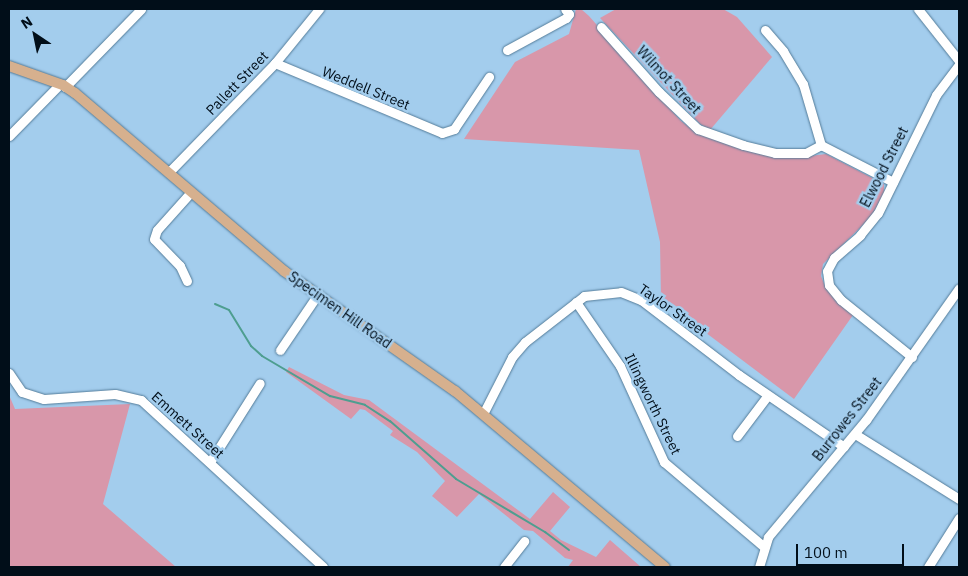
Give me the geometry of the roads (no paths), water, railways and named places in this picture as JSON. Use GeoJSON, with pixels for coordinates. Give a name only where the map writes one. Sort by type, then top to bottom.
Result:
{"type":"FeatureCollection","features":[{"type":"Feature","properties":{"kind":"main road","name":"Specimen Hill Road"},"geometry":{"type":"LineString","coordinates":[[9,66],[62,85],[169,172],[273,262],[438,378],[665,567]]}},
{"type":"Feature","properties":{"kind":"street"},"geometry":{"type":"LineString","coordinates":[[9,136],[141,9]]}},
{"type":"Feature","properties":{"kind":"street","name":"Pallett Street"},"geometry":{"type":"LineString","coordinates":[[169,172],[275,64],[319,9]]}},
{"type":"Feature","properties":{"kind":"street"},"geometry":{"type":"LineString","coordinates":[[918,9],[959,63]]}},
{"type":"Feature","properties":{"kind":"street"},"geometry":{"type":"LineString","coordinates":[[507,50],[567,12]]}},
{"type":"Feature","properties":{"kind":"street","name":"Wilmot Street"},"geometry":{"type":"LineString","coordinates":[[601,26],[659,92],[698,129],[742,146],[775,152],[806,152],[822,145]]}},
{"type":"Feature","properties":{"kind":"street"},"geometry":{"type":"LineString","coordinates":[[765,30],[783,51],[803,84],[822,145],[893,182]]}},
{"type":"Feature","properties":{"kind":"street","name":"Elwood Street"},"geometry":{"type":"LineString","coordinates":[[912,357],[842,300],[826,278],[829,264],[869,224],[893,182],[936,95],[959,63]]}},
{"type":"Feature","properties":{"kind":"street","name":"Weddell Street"},"geometry":{"type":"LineString","coordinates":[[275,64],[432,130],[449,133],[489,77]]}},
{"type":"Feature","properties":{"kind":"street"},"geometry":{"type":"LineString","coordinates":[[187,281],[180,266],[154,239],[157,230],[191,192]]}},
{"type":"Feature","properties":{"kind":"street","name":"Burrowes Street"},"geometry":{"type":"LineString","coordinates":[[763,546],[855,434],[912,357],[959,288]]}},
{"type":"Feature","properties":{"kind":"street","name":"Taylor Street"},"geometry":{"type":"LineString","coordinates":[[483,414],[517,350],[576,302],[602,292],[635,297],[768,395],[844,447]]}},
{"type":"Feature","properties":{"kind":"street"},"geometry":{"type":"LineString","coordinates":[[280,350],[318,294]]}},
{"type":"Feature","properties":{"kind":"street","name":"Illingworth Street"},"geometry":{"type":"LineString","coordinates":[[576,302],[620,366],[664,462],[763,546]]}},
{"type":"Feature","properties":{"kind":"street","name":"Emmett Street"},"geometry":{"type":"LineString","coordinates":[[9,373],[22,392],[38,398],[115,394],[141,400],[323,567]]}},
{"type":"Feature","properties":{"kind":"street"},"geometry":{"type":"LineString","coordinates":[[210,462],[260,383]]}},
{"type":"Feature","properties":{"kind":"street"},"geometry":{"type":"LineString","coordinates":[[737,436],[768,395]]}},
{"type":"Feature","properties":{"kind":"street"},"geometry":{"type":"LineString","coordinates":[[855,434],[959,499]]}},
{"type":"Feature","properties":{"kind":"street"},"geometry":{"type":"LineString","coordinates":[[933,566],[959,518]]}},
{"type":"Feature","properties":{"kind":"street"},"geometry":{"type":"LineString","coordinates":[[504,567],[524,542]]}},
{"type":"Feature","properties":{"kind":"street"},"geometry":{"type":"LineString","coordinates":[[760,567],[763,546]]}},
{"type":"Feature","properties":{"kind":"waterway"},"geometry":{"type":"LineString","coordinates":[[215,304],[229,310],[251,346],[262,356],[330,396],[365,405],[390,421],[456,479],[545,532],[569,550]]}}]}
